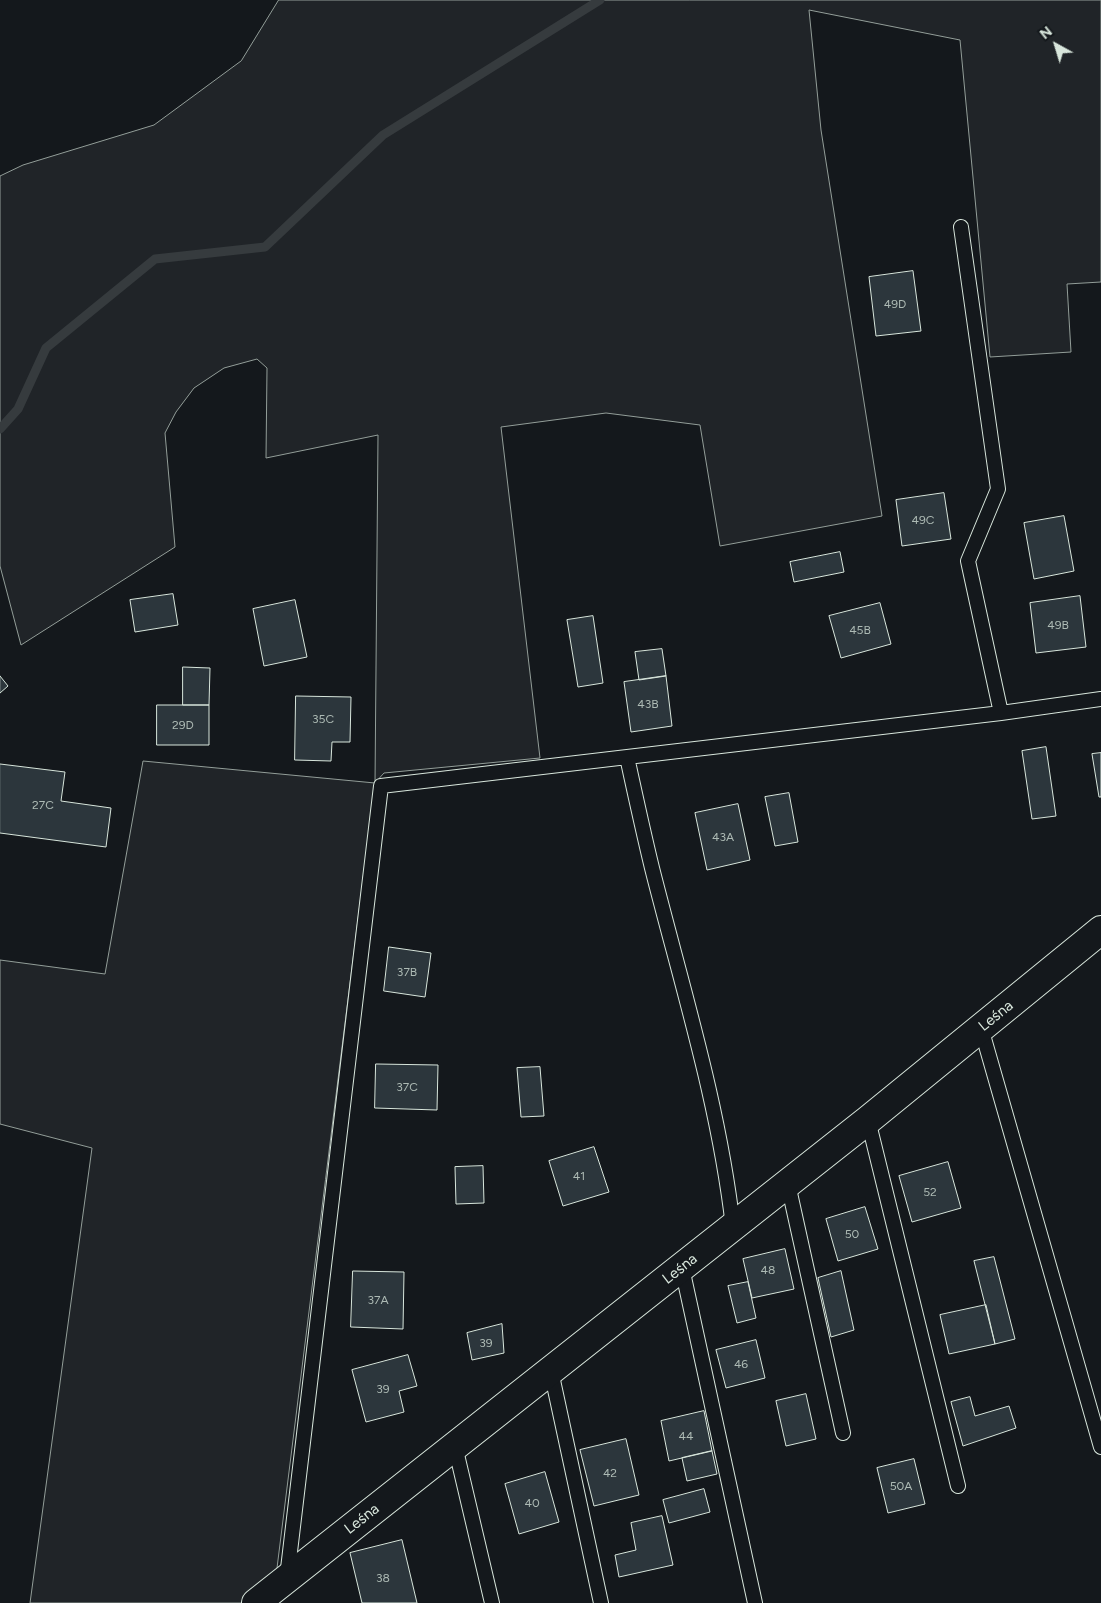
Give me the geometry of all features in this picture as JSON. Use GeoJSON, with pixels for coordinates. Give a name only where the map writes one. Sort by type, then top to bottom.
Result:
{"type":"FeatureCollection","features":[{"type":"Feature","properties":{"kind":"street","name":"Leśna"},"geometry":{"type":"LineString","coordinates":[[256,1603],[788,1184],[1101,930]]}},
{"type":"Feature","properties":{"kind":"lane"},"geometry":{"type":"LineString","coordinates":[[961,227],[998,489],[968,561],[1001,713]]}},
{"type":"Feature","properties":{"kind":"lane"},"geometry":{"type":"LineString","coordinates":[[287,1578],[381,786],[1001,713],[1101,699]]}},
{"type":"Feature","properties":{"kind":"lane"},"geometry":{"type":"LineString","coordinates":[[627,757],[652,868],[702,1057],[727,1174],[733,1227]]}},
{"type":"Feature","properties":{"kind":"lane"},"geometry":{"type":"LineString","coordinates":[[981,1028],[1101,1447]]}},
{"type":"Feature","properties":{"kind":"lane"},"geometry":{"type":"LineString","coordinates":[[868,1120],[958,1486]]}},
{"type":"Feature","properties":{"kind":"lane"},"geometry":{"type":"LineString","coordinates":[[788,1184],[843,1433]]}},
{"type":"Feature","properties":{"kind":"lane"},"geometry":{"type":"LineString","coordinates":[[682,1268],[755,1603]]}},
{"type":"Feature","properties":{"kind":"lane"},"geometry":{"type":"LineString","coordinates":[[551,1371],[601,1603]]}},
{"type":"Feature","properties":{"kind":"lane"},"geometry":{"type":"LineString","coordinates":[[455,1446],[492,1603]]}},
{"type":"Feature","properties":{"kind":"shaded area"},"geometry":{"type":"Polygon","coordinates":[[[279,0],[1101,0],[1101,282],[1067,284],[1071,352],[990,357],[960,40],[809,10],[821,130],[882,516],[720,546],[700,425],[606,413],[501,427],[540,758],[384,773],[375,783],[378,435],[266,458],[267,368],[257,359],[224,368],[194,388],[176,412],[165,433],[175,547],[21,645],[0,566],[0,176],[23,165],[154,125],[241,61],[279,0]]]}},
{"type":"Feature","properties":{"kind":"shaded area"},"geometry":{"type":"Polygon","coordinates":[[[143,761],[375,783],[276,1576],[242,1603],[30,1603],[92,1148],[0,1124],[0,960],[105,974],[143,761]]]}},
{"type":"Feature","properties":{"kind":"building"},"geometry":{"type":"Polygon","coordinates":[[[913,271],[921,331],[876,336],[869,277],[913,271]]]}},
{"type":"Feature","properties":{"kind":"building"},"geometry":{"type":"Polygon","coordinates":[[[944,493],[951,539],[902,546],[896,500],[944,493]]]}},
{"type":"Feature","properties":{"kind":"building"},"geometry":{"type":"Polygon","coordinates":[[[1064,516],[1074,571],[1034,579],[1024,523],[1064,516]]]}},
{"type":"Feature","properties":{"kind":"building"},"geometry":{"type":"Polygon","coordinates":[[[840,552],[844,572],[794,582],[790,562],[840,552]]]}},
{"type":"Feature","properties":{"kind":"building"},"geometry":{"type":"Polygon","coordinates":[[[173,594],[178,625],[135,632],[130,600],[173,594]]]}},
{"type":"Feature","properties":{"kind":"building"},"geometry":{"type":"Polygon","coordinates":[[[1080,596],[1086,647],[1036,653],[1030,603],[1080,596]]]}},
{"type":"Feature","properties":{"kind":"building"},"geometry":{"type":"Polygon","coordinates":[[[295,600],[307,657],[264,666],[253,609],[295,600]]]}},
{"type":"Feature","properties":{"kind":"building"},"geometry":{"type":"Polygon","coordinates":[[[880,603],[891,644],[841,658],[829,616],[880,603]]]}},
{"type":"Feature","properties":{"kind":"building"},"geometry":{"type":"Polygon","coordinates":[[[593,616],[603,683],[578,687],[567,620],[593,616]]]}},
{"type":"Feature","properties":{"kind":"building"},"geometry":{"type":"Polygon","coordinates":[[[662,649],[666,676],[639,680],[635,652],[662,649]]]}},
{"type":"Feature","properties":{"kind":"building"},"geometry":{"type":"Polygon","coordinates":[[[183,667],[210,668],[209,705],[183,705],[183,667]]]}},
{"type":"Feature","properties":{"kind":"building"},"geometry":{"type":"Polygon","coordinates":[[[0,676],[8,686],[0,693],[0,676]]]}},
{"type":"Feature","properties":{"kind":"building"},"geometry":{"type":"Polygon","coordinates":[[[666,676],[672,726],[631,732],[624,682],[666,676]]]}},
{"type":"Feature","properties":{"kind":"building"},"geometry":{"type":"Polygon","coordinates":[[[296,696],[351,697],[350,742],[332,742],[331,761],[295,760],[296,696]]]}},
{"type":"Feature","properties":{"kind":"building"},"geometry":{"type":"Polygon","coordinates":[[[157,705],[209,705],[209,745],[157,745],[157,705]]]}},
{"type":"Feature","properties":{"kind":"building"},"geometry":{"type":"Polygon","coordinates":[[[1046,747],[1056,816],[1032,819],[1022,751],[1046,747]]]}},
{"type":"Feature","properties":{"kind":"building"},"geometry":{"type":"Polygon","coordinates":[[[1101,753],[1101,797],[1099,797],[1092,754],[1101,753]]]}},
{"type":"Feature","properties":{"kind":"building"},"geometry":{"type":"Polygon","coordinates":[[[0,764],[65,772],[61,801],[111,808],[106,847],[0,833],[0,764]]]}},
{"type":"Feature","properties":{"kind":"building"},"geometry":{"type":"Polygon","coordinates":[[[789,793],[798,842],[775,846],[765,797],[789,793]]]}},
{"type":"Feature","properties":{"kind":"building"},"geometry":{"type":"Polygon","coordinates":[[[738,804],[750,860],[707,870],[695,813],[738,804]]]}},
{"type":"Feature","properties":{"kind":"building"},"geometry":{"type":"Polygon","coordinates":[[[389,947],[431,953],[425,997],[384,991],[389,947]]]}},
{"type":"Feature","properties":{"kind":"building"},"geometry":{"type":"Polygon","coordinates":[[[376,1064],[438,1065],[437,1110],[375,1108],[376,1064]]]}},
{"type":"Feature","properties":{"kind":"building"},"geometry":{"type":"Polygon","coordinates":[[[540,1067],[544,1116],[521,1117],[517,1068],[540,1067]]]}},
{"type":"Feature","properties":{"kind":"building"},"geometry":{"type":"Polygon","coordinates":[[[594,1147],[609,1192],[563,1206],[549,1161],[594,1147]]]}},
{"type":"Feature","properties":{"kind":"building"},"geometry":{"type":"Polygon","coordinates":[[[948,1162],[961,1208],[912,1222],[899,1176],[948,1162]]]}},
{"type":"Feature","properties":{"kind":"building"},"geometry":{"type":"Polygon","coordinates":[[[483,1166],[484,1203],[456,1204],[455,1167],[483,1166]]]}},
{"type":"Feature","properties":{"kind":"building"},"geometry":{"type":"Polygon","coordinates":[[[865,1207],[878,1249],[838,1261],[826,1219],[865,1207]]]}},
{"type":"Feature","properties":{"kind":"building"},"geometry":{"type":"Polygon","coordinates":[[[785,1249],[794,1289],[752,1298],[743,1259],[785,1249]]]}},
{"type":"Feature","properties":{"kind":"building"},"geometry":{"type":"Polygon","coordinates":[[[994,1257],[1015,1339],[995,1344],[974,1261],[994,1257]]]}},
{"type":"Feature","properties":{"kind":"building"},"geometry":{"type":"Polygon","coordinates":[[[353,1271],[404,1272],[403,1329],[351,1327],[353,1271]]]}},
{"type":"Feature","properties":{"kind":"building"},"geometry":{"type":"Polygon","coordinates":[[[841,1271],[854,1330],[831,1337],[818,1278],[841,1271]]]}},
{"type":"Feature","properties":{"kind":"building"},"geometry":{"type":"Polygon","coordinates":[[[748,1282],[756,1318],[737,1323],[728,1286],[748,1282]]]}},
{"type":"Feature","properties":{"kind":"building"},"geometry":{"type":"Polygon","coordinates":[[[986,1305],[995,1344],[949,1354],[940,1315],[986,1305]]]}},
{"type":"Feature","properties":{"kind":"building"},"geometry":{"type":"Polygon","coordinates":[[[502,1324],[504,1353],[472,1360],[467,1333],[502,1324]]]}},
{"type":"Feature","properties":{"kind":"building"},"geometry":{"type":"Polygon","coordinates":[[[756,1340],[765,1378],[726,1388],[716,1350],[756,1340]]]}},
{"type":"Feature","properties":{"kind":"building"},"geometry":{"type":"Polygon","coordinates":[[[408,1355],[417,1386],[399,1391],[404,1412],[366,1422],[352,1370],[408,1355]]]}},
{"type":"Feature","properties":{"kind":"building"},"geometry":{"type":"Polygon","coordinates":[[[806,1394],[816,1439],[786,1446],[776,1401],[806,1394]]]}},
{"type":"Feature","properties":{"kind":"building"},"geometry":{"type":"Polygon","coordinates":[[[970,1397],[975,1416],[1009,1406],[1016,1428],[963,1446],[951,1402],[970,1397]]]}},
{"type":"Feature","properties":{"kind":"building"},"geometry":{"type":"Polygon","coordinates":[[[704,1411],[712,1451],[669,1461],[661,1421],[704,1411]]]}},
{"type":"Feature","properties":{"kind":"building"},"geometry":{"type":"Polygon","coordinates":[[[626,1439],[639,1495],[594,1506],[580,1450],[626,1439]]]}},
{"type":"Feature","properties":{"kind":"building"},"geometry":{"type":"Polygon","coordinates":[[[712,1451],[717,1474],[687,1481],[682,1458],[712,1451]]]}},
{"type":"Feature","properties":{"kind":"building"},"geometry":{"type":"Polygon","coordinates":[[[914,1459],[925,1504],[888,1513],[877,1468],[914,1459]]]}},
{"type":"Feature","properties":{"kind":"building"},"geometry":{"type":"Polygon","coordinates":[[[545,1472],[559,1522],[519,1534],[505,1484],[545,1472]]]}},
{"type":"Feature","properties":{"kind":"building"},"geometry":{"type":"Polygon","coordinates":[[[704,1489],[710,1512],[669,1523],[663,1500],[704,1489]]]}},
{"type":"Feature","properties":{"kind":"building"},"geometry":{"type":"Polygon","coordinates":[[[662,1516],[673,1565],[619,1577],[615,1555],[636,1550],[631,1523],[662,1516]]]}},
{"type":"Feature","properties":{"kind":"building"},"geometry":{"type":"Polygon","coordinates":[[[402,1540],[417,1603],[362,1603],[350,1553],[402,1540]]]}},
{"type":"Feature","properties":{"kind":"waterway"},"geometry":{"type":"LineString","coordinates":[[0,429],[18,409],[46,348],[155,259],[265,247],[383,135],[600,0]]}}]}
